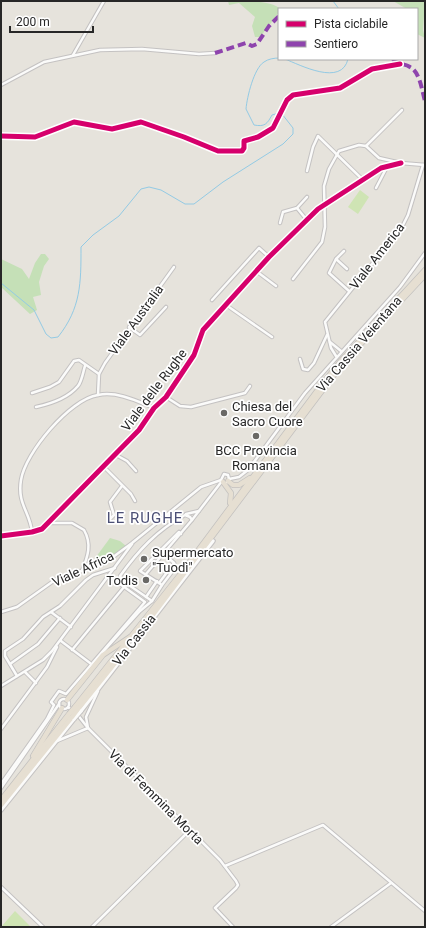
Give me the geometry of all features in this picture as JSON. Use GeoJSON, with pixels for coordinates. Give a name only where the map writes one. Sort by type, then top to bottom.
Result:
{"type":"FeatureCollection","features":[{"type":"Feature","properties":{"kind":"highway","name":"Via Cassia Veientana"},"geometry":{"type":"LineString","coordinates":[[252,477],[341,361],[425,270]]}},
{"type":"Feature","properties":{"kind":"highway","name":"Via Cassia Veientana"},"geometry":{"type":"LineString","coordinates":[[262,471],[343,363],[425,275]]}},
{"type":"Feature","properties":{"kind":"highway","name":"Via Cassia"},"geometry":{"type":"LineString","coordinates":[[78,709],[173,590],[262,471]]}},
{"type":"Feature","properties":{"kind":"highway"},"geometry":{"type":"LineString","coordinates":[[225,481],[233,485],[239,484],[252,477]]}},
{"type":"Feature","properties":{"kind":"highway","name":"Via Cassia"},"geometry":{"type":"LineString","coordinates":[[1,805],[72,717],[252,477]]}},
{"type":"Feature","properties":{"kind":"highway"},"geometry":{"type":"LineString","coordinates":[[225,481],[232,497],[226,512]]}},
{"type":"Feature","properties":{"kind":"highway"},"geometry":{"type":"LineString","coordinates":[[213,541],[237,509],[239,502]]}},
{"type":"Feature","properties":{"kind":"highway"},"geometry":{"type":"LineString","coordinates":[[66,700],[103,655],[133,635]]}},
{"type":"Feature","properties":{"kind":"highway"},"geometry":{"type":"LineString","coordinates":[[27,767],[61,706]]}},
{"type":"Feature","properties":{"kind":"highway","name":"Via Cassia"},"geometry":{"type":"LineString","coordinates":[[1,800],[27,767],[72,717]]}},
{"type":"Feature","properties":{"kind":"street"},"geometry":{"type":"LineString","coordinates":[[73,55],[104,1]]}},
{"type":"Feature","properties":{"kind":"street"},"geometry":{"type":"LineString","coordinates":[[1,85],[38,64],[73,55],[115,48],[199,54],[215,53]]}},
{"type":"Feature","properties":{"kind":"street"},"geometry":{"type":"LineString","coordinates":[[1,136],[33,137],[74,122],[112,129],[141,122],[184,137],[211,149],[231,152],[242,151],[244,148],[244,141],[266,133],[273,128],[284,105],[293,95],[340,88],[372,69],[400,64]]}},
{"type":"Feature","properties":{"kind":"street"},"geometry":{"type":"LineString","coordinates":[[293,279],[322,242],[325,227],[324,186],[329,169],[336,155],[339,151],[346,148],[366,146],[402,110]]}},
{"type":"Feature","properties":{"kind":"street"},"geometry":{"type":"LineString","coordinates":[[306,171],[318,136],[362,179]]}},
{"type":"Feature","properties":{"kind":"street"},"geometry":{"type":"LineString","coordinates":[[366,146],[379,158],[400,163],[424,165]]}},
{"type":"Feature","properties":{"kind":"street","name":"Viale delle Rughe"},"geometry":{"type":"LineString","coordinates":[[1,536],[32,532],[42,529],[116,455],[139,430],[154,408],[166,397],[194,356],[203,330],[256,271],[306,219],[362,179],[388,165],[400,163]]}},
{"type":"Feature","properties":{"kind":"street"},"geometry":{"type":"LineString","coordinates":[[376,188],[388,165]]}},
{"type":"Feature","properties":{"kind":"street","name":"Viale America"},"geometry":{"type":"LineString","coordinates":[[300,359],[303,369],[306,370],[311,368],[327,334],[325,322],[403,225],[411,207],[424,165]]}},
{"type":"Feature","properties":{"kind":"street"},"geometry":{"type":"LineString","coordinates":[[280,223],[282,212],[297,208],[307,197]]}},
{"type":"Feature","properties":{"kind":"street"},"geometry":{"type":"LineString","coordinates":[[297,208],[306,219]]}},
{"type":"Feature","properties":{"kind":"street"},"geometry":{"type":"LineString","coordinates":[[212,300],[259,248],[269,257]]}},
{"type":"Feature","properties":{"kind":"street"},"geometry":{"type":"LineString","coordinates":[[344,251],[336,259],[329,274],[349,291]]}},
{"type":"Feature","properties":{"kind":"street","name":"Viale Africa"},"geometry":{"type":"LineString","coordinates":[[1,612],[17,608],[55,580],[105,563],[201,487],[239,477],[248,470],[305,393],[336,356],[400,287],[425,253]]}},
{"type":"Feature","properties":{"kind":"street"},"geometry":{"type":"LineString","coordinates":[[336,259],[347,269]]}},
{"type":"Feature","properties":{"kind":"street","name":"Viale Australia"},"geometry":{"type":"LineString","coordinates":[[98,395],[99,374],[129,327],[174,267]]}},
{"type":"Feature","properties":{"kind":"street"},"geometry":{"type":"LineString","coordinates":[[256,271],[276,286]]}},
{"type":"Feature","properties":{"kind":"street"},"geometry":{"type":"LineString","coordinates":[[226,305],[272,337]]}},
{"type":"Feature","properties":{"kind":"street"},"geometry":{"type":"LineString","coordinates":[[129,327],[140,335],[166,307]]}},
{"type":"Feature","properties":{"kind":"street"},"geometry":{"type":"LineString","coordinates":[[327,334],[336,356]]}},
{"type":"Feature","properties":{"kind":"street"},"geometry":{"type":"LineString","coordinates":[[330,341],[341,351]]}},
{"type":"Feature","properties":{"kind":"street"},"geometry":{"type":"LineString","coordinates":[[32,392],[50,387],[59,382],[74,361],[79,360],[85,366],[99,374]]}},
{"type":"Feature","properties":{"kind":"street"},"geometry":{"type":"LineString","coordinates":[[36,407],[51,404],[75,389],[80,383],[85,366]]}},
{"type":"Feature","properties":{"kind":"street"},"geometry":{"type":"LineString","coordinates":[[166,397],[180,406],[191,407],[245,393],[250,386]]}},
{"type":"Feature","properties":{"kind":"street"},"geometry":{"type":"LineString","coordinates":[[32,532],[31,522],[22,505],[21,481],[30,456],[67,413],[86,400],[98,395],[128,397],[154,408]]}},
{"type":"Feature","properties":{"kind":"street"},"geometry":{"type":"LineString","coordinates":[[116,455],[127,461],[136,471]]}},
{"type":"Feature","properties":{"kind":"street"},"geometry":{"type":"LineString","coordinates":[[104,467],[131,494],[135,501]]}},
{"type":"Feature","properties":{"kind":"street","name":"Viale Africa"},"geometry":{"type":"LineString","coordinates":[[192,520],[225,481]]}},
{"type":"Feature","properties":{"kind":"street"},"geometry":{"type":"LineString","coordinates":[[109,520],[114,515],[110,502],[122,486]]}},
{"type":"Feature","properties":{"kind":"street"},"geometry":{"type":"LineString","coordinates":[[184,515],[199,511]]}},
{"type":"Feature","properties":{"kind":"street"},"geometry":{"type":"LineString","coordinates":[[146,574],[192,520],[190,517],[184,515]]}},
{"type":"Feature","properties":{"kind":"street","name":"Viale Africa"},"geometry":{"type":"LineString","coordinates":[[146,597],[123,581],[120,576],[139,550],[156,534],[184,515]]}},
{"type":"Feature","properties":{"kind":"street"},"geometry":{"type":"LineString","coordinates":[[49,522],[72,523],[84,530],[89,544],[87,558],[82,571]]}},
{"type":"Feature","properties":{"kind":"street"},"geometry":{"type":"LineString","coordinates":[[162,585],[140,571],[179,532],[181,534]]}},
{"type":"Feature","properties":{"kind":"street"},"geometry":{"type":"LineString","coordinates":[[78,709],[100,685],[213,541]]}},
{"type":"Feature","properties":{"kind":"street"},"geometry":{"type":"LineString","coordinates":[[1,728],[50,664],[60,641],[132,543]]}},
{"type":"Feature","properties":{"kind":"street"},"geometry":{"type":"LineString","coordinates":[[1,788],[61,706],[61,700],[66,700],[113,641],[140,611],[152,601],[175,568],[174,563],[163,553]]}},
{"type":"Feature","properties":{"kind":"street"},"geometry":{"type":"LineString","coordinates":[[152,601],[146,597],[174,563]]}},
{"type":"Feature","properties":{"kind":"street"},"geometry":{"type":"LineString","coordinates":[[17,676],[4,652],[23,639],[40,620],[60,606],[78,586],[90,578],[115,568]]}},
{"type":"Feature","properties":{"kind":"street"},"geometry":{"type":"LineString","coordinates":[[1,784],[47,719],[54,704],[51,702],[59,691],[66,694],[90,663],[145,602],[109,576]]}},
{"type":"Feature","properties":{"kind":"street"},"geometry":{"type":"LineString","coordinates":[[72,650],[124,587]]}},
{"type":"Feature","properties":{"kind":"street"},"geometry":{"type":"LineString","coordinates":[[51,612],[71,627]]}},
{"type":"Feature","properties":{"kind":"street"},"geometry":{"type":"LineString","coordinates":[[10,664],[38,644],[60,618]]}},
{"type":"Feature","properties":{"kind":"street"},"geometry":{"type":"LineString","coordinates":[[60,641],[90,663]]}},
{"type":"Feature","properties":{"kind":"street"},"geometry":{"type":"LineString","coordinates":[[1,686],[43,660],[58,645]]}},
{"type":"Feature","properties":{"kind":"street"},"geometry":{"type":"LineString","coordinates":[[25,672],[36,683]]}},
{"type":"Feature","properties":{"kind":"street"},"geometry":{"type":"LineString","coordinates":[[56,742],[88,728],[86,717],[100,685]]}},
{"type":"Feature","properties":{"kind":"street"},"geometry":{"type":"LineString","coordinates":[[61,706],[68,707],[69,704],[66,700]]}},
{"type":"Feature","properties":{"kind":"street","name":"Via di Femmina Morta"},"geometry":{"type":"LineString","coordinates":[[68,707],[81,718],[88,728],[225,866],[237,886],[216,909],[233,927]]}},
{"type":"Feature","properties":{"kind":"street"},"geometry":{"type":"LineString","coordinates":[[1,810],[56,742],[72,717]]}},
{"type":"Feature","properties":{"kind":"street"},"geometry":{"type":"LineString","coordinates":[[81,718],[86,717]]}},
{"type":"Feature","properties":{"kind":"street"},"geometry":{"type":"LineString","coordinates":[[225,866],[322,825],[425,911]]}},
{"type":"Feature","properties":{"kind":"street"},"geometry":{"type":"LineString","coordinates":[[92,927],[190,830]]}},
{"type":"Feature","properties":{"kind":"street"},"geometry":{"type":"LineString","coordinates":[[331,927],[391,883]]}},
{"type":"Feature","properties":{"kind":"street"},"geometry":{"type":"LineString","coordinates":[[1,887],[43,927]]}},
{"type":"Feature","properties":{"kind":"green space"},"geometry":{"type":"Polygon","coordinates":[[[228,1],[248,1],[271,4],[279,8],[276,16],[261,37],[255,37],[252,26],[255,17],[239,3],[229,5],[228,1]]]}},
{"type":"Feature","properties":{"kind":"green space"},"geometry":{"type":"Polygon","coordinates":[[[393,1],[425,1],[423,30],[425,38],[418,34],[418,8],[405,8],[393,1]]]}},
{"type":"Feature","properties":{"kind":"green space"},"geometry":{"type":"Polygon","coordinates":[[[360,190],[369,197],[358,214],[348,207],[360,190]]]}},
{"type":"Feature","properties":{"kind":"green space"},"geometry":{"type":"Polygon","coordinates":[[[41,254],[45,254],[49,259],[44,266],[39,282],[41,295],[33,297],[37,310],[30,314],[1,287],[1,259],[22,269],[29,279],[35,263],[41,254]]]}},
{"type":"Feature","properties":{"kind":"green space"},"geometry":{"type":"Polygon","coordinates":[[[110,538],[120,541],[126,546],[107,560],[97,563],[96,557],[110,538]]]}},
{"type":"Feature","properties":{"kind":"green space"},"geometry":{"type":"Polygon","coordinates":[[[15,911],[31,927],[1,927],[15,911]]]}},
{"type":"Feature","properties":{"kind":"waterway"},"geometry":{"type":"LineString","coordinates":[[333,1],[338,8]]}},
{"type":"Feature","properties":{"kind":"waterway"},"geometry":{"type":"LineString","coordinates":[[278,58],[271,59],[260,65],[249,90],[246,109],[254,125],[258,126],[261,126],[269,121],[272,115],[279,113]]}},
{"type":"Feature","properties":{"kind":"waterway"},"geometry":{"type":"LineString","coordinates":[[288,60],[310,69],[329,73],[338,72],[344,67],[348,60]]}},
{"type":"Feature","properties":{"kind":"waterway"},"geometry":{"type":"LineString","coordinates":[[1,283],[34,310],[46,334],[51,338],[58,337],[71,316],[78,295],[81,272],[81,247],[93,235],[119,216],[141,189],[149,187],[161,190],[185,204],[194,204],[223,182],[283,144],[293,134],[293,128],[282,114]]}},
{"type":"Feature","properties":{"kind":"marked path"},"geometry":{"type":"LineString","coordinates":[[215,53],[246,43],[252,46],[257,44],[269,26],[278,17]]}},
{"type":"Feature","properties":{"kind":"marked path"},"geometry":{"type":"LineString","coordinates":[[394,60],[413,69],[420,82],[425,101]]}},
{"type":"Feature","properties":{"kind":"cycle path"},"geometry":{"type":"LineString","coordinates":[[1,136],[35,137],[74,122],[112,129],[141,122],[218,151],[242,151],[244,148],[244,141],[258,137],[273,128],[287,100],[293,95],[340,88],[372,69],[400,64]]}},
{"type":"Feature","properties":{"kind":"cycle path"},"geometry":{"type":"LineString","coordinates":[[1,536],[32,532],[42,529],[139,430],[154,408],[166,397],[194,355],[203,330],[269,257],[318,209],[381,168],[401,163]]}},
{"type":"Feature","properties":{"kind":"place","name":"Chiesa del Sacro Cuore"},"geometry":{"type":"Point","coordinates":[224,413]}},
{"type":"Feature","properties":{"kind":"place","name":"BCC Provincia Romana"},"geometry":{"type":"Point","coordinates":[256,436]}},
{"type":"Feature","properties":{"kind":"place","name":"Supermercato \"Tuodì\""},"geometry":{"type":"Point","coordinates":[144,559]}},
{"type":"Feature","properties":{"kind":"place","name":"Todis"},"geometry":{"type":"Point","coordinates":[146,580]}},
{"type":"Feature","properties":{"kind":"district","name":"LE RUGHE"},"geometry":{"type":"Point","coordinates":[145,518]}}]}
